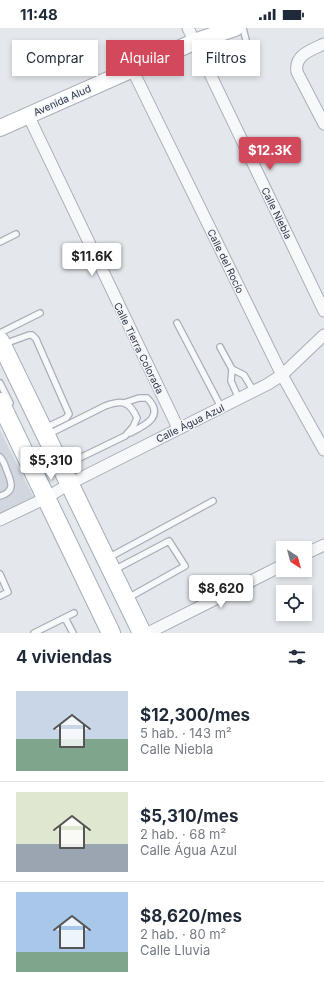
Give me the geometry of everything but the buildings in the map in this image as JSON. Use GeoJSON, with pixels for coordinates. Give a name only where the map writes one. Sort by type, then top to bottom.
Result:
{"type":"FeatureCollection","features":[{"type":"Feature","properties":{"kind":"main road"},"geometry":{"type":"LineString","coordinates":[[1,339],[44,432],[58,488],[111,633]]}},
{"type":"Feature","properties":{"kind":"main road"},"geometry":{"type":"LineString","coordinates":[[7,414],[109,565],[142,633]]}},
{"type":"Feature","properties":{"kind":"street","name":"Avenida Alud"},"geometry":{"type":"LineString","coordinates":[[182,40],[191,35],[211,36],[235,28]]}},
{"type":"Feature","properties":{"kind":"street","name":"Calle Niebla"},"geometry":{"type":"LineString","coordinates":[[191,35],[324,311]]}},
{"type":"Feature","properties":{"kind":"street"},"geometry":{"type":"LineString","coordinates":[[324,44],[303,54],[298,59],[296,65],[297,72],[324,124]]}},
{"type":"Feature","properties":{"kind":"street","name":"Avenida Alud"},"geometry":{"type":"LineString","coordinates":[[0,128],[116,76]]}},
{"type":"Feature","properties":{"kind":"street","name":"Calle del Rocío"},"geometry":{"type":"LineString","coordinates":[[135,76],[282,375],[324,450]]}},
{"type":"Feature","properties":{"kind":"street","name":"Calle Tierra Colorada"},"geometry":{"type":"LineString","coordinates":[[28,115],[178,428]]}},
{"type":"Feature","properties":{"kind":"street","name":"Calle Água Azul"},"geometry":{"type":"LineString","coordinates":[[0,520],[58,488],[254,392],[282,375],[324,335]]}},
{"type":"Feature","properties":{"kind":"street"},"geometry":{"type":"LineString","coordinates":[[312,550],[324,544]]}},
{"type":"Feature","properties":{"kind":"street"},"geometry":{"type":"LineString","coordinates":[[148,633],[276,569]]}},
{"type":"Feature","properties":{"kind":"lane"},"geometry":{"type":"LineString","coordinates":[[211,36],[219,57],[248,48],[243,28]]}},
{"type":"Feature","properties":{"kind":"lane"},"geometry":{"type":"LineString","coordinates":[[0,242],[16,234]]}},
{"type":"Feature","properties":{"kind":"lane"},"geometry":{"type":"LineString","coordinates":[[1,339],[40,313]]}},
{"type":"Feature","properties":{"kind":"lane"},"geometry":{"type":"LineString","coordinates":[[177,323],[221,407]]}},
{"type":"Feature","properties":{"kind":"lane"},"geometry":{"type":"LineString","coordinates":[[1,339],[29,335],[32,335],[36,339],[69,414],[66,418],[44,432]]}},
{"type":"Feature","properties":{"kind":"lane"},"geometry":{"type":"LineString","coordinates":[[220,347],[232,369],[231,381],[239,399]]}},
{"type":"Feature","properties":{"kind":"lane"},"geometry":{"type":"LineString","coordinates":[[232,369],[244,375],[254,392]]}},
{"type":"Feature","properties":{"kind":"lane"},"geometry":{"type":"LineString","coordinates":[[0,383],[7,414]]}},
{"type":"Feature","properties":{"kind":"lane"},"geometry":{"type":"LineString","coordinates":[[44,432],[105,406],[115,403],[124,403],[139,398],[147,398],[155,407],[156,411],[145,426],[125,436]]}},
{"type":"Feature","properties":{"kind":"lane"},"geometry":{"type":"LineString","coordinates":[[58,488],[125,436],[133,428],[137,418],[133,409],[124,403]]}},
{"type":"Feature","properties":{"kind":"lane"},"geometry":{"type":"LineString","coordinates":[[0,457],[3,460],[12,481],[12,487],[9,491],[5,495],[0,496]]}},
{"type":"Feature","properties":{"kind":"lane"},"geometry":{"type":"LineString","coordinates":[[109,565],[213,501]]}},
{"type":"Feature","properties":{"kind":"lane"},"geometry":{"type":"LineString","coordinates":[[109,565],[170,541],[185,566],[126,599]]}},
{"type":"Feature","properties":{"kind":"lane"},"geometry":{"type":"LineString","coordinates":[[0,574],[8,592],[0,596]]}},
{"type":"Feature","properties":{"kind":"lane"},"geometry":{"type":"LineString","coordinates":[[34,633],[74,613]]}},
{"type":"Feature","properties":{"kind":"lane"},"geometry":{"type":"LineString","coordinates":[[65,618],[73,633]]}},
{"type":"Feature","properties":{"kind":"shaded area"},"geometry":{"type":"Polygon","coordinates":[[[0,430],[34,498],[0,515],[0,430]]]}}]}
